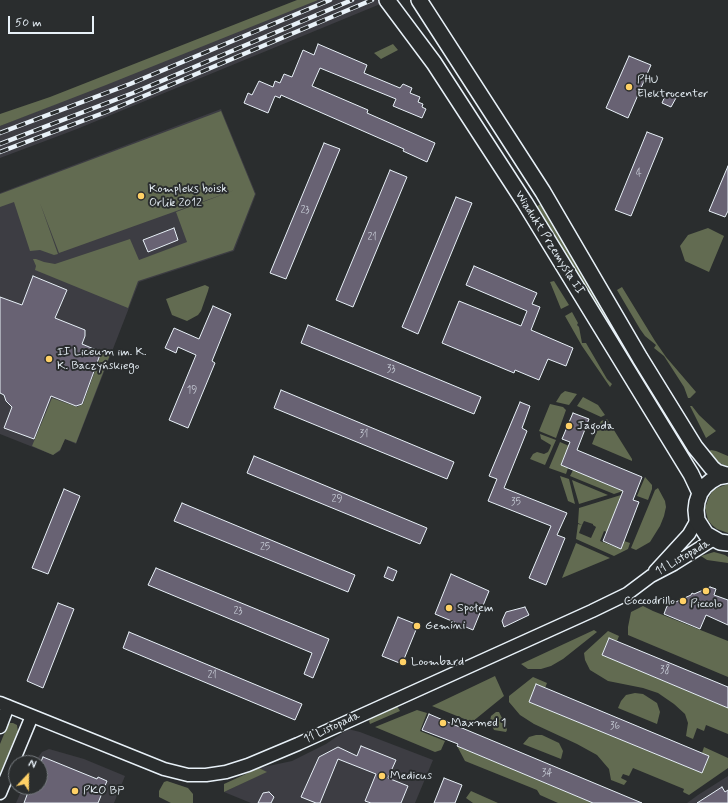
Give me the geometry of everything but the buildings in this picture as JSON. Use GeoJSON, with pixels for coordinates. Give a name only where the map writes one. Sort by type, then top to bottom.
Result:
{"type":"FeatureCollection","features":[{"type":"Feature","properties":{"kind":"main road","name":"Wiadukt Przemysła II"},"geometry":{"type":"LineString","coordinates":[[419,0],[543,192],[622,327],[696,447],[716,472],[727,475]]}},
{"type":"Feature","properties":{"kind":"main road","name":"Wiadukt Przemysła II"},"geometry":{"type":"LineString","coordinates":[[390,4],[434,63],[525,203],[691,474],[700,493]]}},
{"type":"Feature","properties":{"kind":"main road"},"geometry":{"type":"LineString","coordinates":[[724,543],[706,534],[697,520],[696,510],[700,493],[711,481],[718,477],[727,475]]}},
{"type":"Feature","properties":{"kind":"street","name":"11 Listopada"},"geometry":{"type":"LineString","coordinates":[[651,576],[689,534],[697,520]]}},
{"type":"Feature","properties":{"kind":"street","name":"11 Listopada"},"geometry":{"type":"LineString","coordinates":[[4,705],[164,769],[188,775],[206,775],[226,772],[248,765],[298,744],[592,611],[628,594],[651,576],[724,543]]}},
{"type":"Feature","properties":{"kind":"street"},"geometry":{"type":"LineString","coordinates":[[0,727],[4,705]]}},
{"type":"Feature","properties":{"kind":"street"},"geometry":{"type":"LineString","coordinates":[[0,793],[32,716]]}},
{"type":"Feature","properties":{"kind":"shaded area"},"geometry":{"type":"Polygon","coordinates":[[[315,0],[390,0],[77,129],[0,158],[0,126],[315,0]]]}},
{"type":"Feature","properties":{"kind":"shaded area"},"geometry":{"type":"Polygon","coordinates":[[[221,109],[256,194],[234,251],[139,282],[76,444],[65,439],[60,451],[53,455],[0,434],[0,193],[221,109]]]}},
{"type":"Feature","properties":{"kind":"shaded area"},"geometry":{"type":"Polygon","coordinates":[[[348,729],[360,732],[433,760],[415,803],[251,803],[224,792],[266,772],[259,768],[292,761],[326,744],[348,729]]]}},
{"type":"Feature","properties":{"kind":"shaded area"},"geometry":{"type":"Polygon","coordinates":[[[49,749],[84,759],[125,776],[114,803],[16,803],[20,795],[48,795],[48,755],[40,755],[42,752],[49,749]]]}},
{"type":"Feature","properties":{"kind":"shaded area"},"geometry":{"type":"Polygon","coordinates":[[[728,776],[728,803],[687,803],[698,795],[728,776]]]}},
{"type":"Feature","properties":{"kind":"green space"},"geometry":{"type":"Polygon","coordinates":[[[297,0],[318,0],[0,126],[0,114],[50,97],[297,0]]]}},
{"type":"Feature","properties":{"kind":"green space"},"geometry":{"type":"Polygon","coordinates":[[[393,44],[398,50],[381,59],[374,53],[393,44]]]}},
{"type":"Feature","properties":{"kind":"green space"},"geometry":{"type":"Polygon","coordinates":[[[221,111],[255,194],[233,250],[138,281],[128,308],[35,270],[36,266],[33,259],[55,264],[130,239],[139,260],[187,242],[176,212],[235,190],[59,253],[40,203],[58,254],[54,255],[40,250],[30,251],[14,202],[0,207],[0,194],[221,111]]]}},
{"type":"Feature","properties":{"kind":"green space"},"geometry":{"type":"Polygon","coordinates":[[[542,203],[688,448],[684,451],[536,207],[542,203]]]}},
{"type":"Feature","properties":{"kind":"green space"},"geometry":{"type":"Polygon","coordinates":[[[708,228],[724,236],[709,272],[685,261],[680,246],[688,235],[708,228]]]}},
{"type":"Feature","properties":{"kind":"green space"},"geometry":{"type":"Polygon","coordinates":[[[554,281],[569,305],[561,309],[550,282],[554,281]]]}},
{"type":"Feature","properties":{"kind":"green space"},"geometry":{"type":"Polygon","coordinates":[[[205,285],[209,287],[201,311],[198,315],[187,321],[172,315],[166,299],[205,285]]]}},
{"type":"Feature","properties":{"kind":"green space"},"geometry":{"type":"Polygon","coordinates":[[[622,287],[666,357],[696,392],[690,398],[688,398],[684,387],[664,356],[654,348],[656,345],[645,336],[640,329],[617,290],[622,287]]]}},
{"type":"Feature","properties":{"kind":"green space"},"geometry":{"type":"Polygon","coordinates":[[[572,312],[578,323],[577,325],[579,327],[582,343],[586,343],[607,379],[612,384],[610,387],[582,346],[565,316],[572,312]]]}},
{"type":"Feature","properties":{"kind":"green space"},"geometry":{"type":"Polygon","coordinates":[[[103,349],[111,352],[76,443],[65,439],[60,450],[53,455],[32,446],[52,398],[77,407],[83,404],[103,349]]]}},
{"type":"Feature","properties":{"kind":"green space"},"geometry":{"type":"Polygon","coordinates":[[[565,391],[577,394],[569,405],[556,402],[565,391]]]}},
{"type":"Feature","properties":{"kind":"green space"},"geometry":{"type":"Polygon","coordinates":[[[583,397],[598,405],[605,415],[601,417],[577,406],[583,397]]]}},
{"type":"Feature","properties":{"kind":"green space"},"geometry":{"type":"Polygon","coordinates":[[[550,404],[563,407],[566,410],[556,438],[539,431],[550,404]]]}},
{"type":"Feature","properties":{"kind":"green space"},"geometry":{"type":"Polygon","coordinates":[[[690,406],[692,406],[716,431],[706,438],[690,406]]]}},
{"type":"Feature","properties":{"kind":"green space"},"geometry":{"type":"Polygon","coordinates":[[[607,419],[632,461],[592,444],[601,421],[607,419]]]}},
{"type":"Feature","properties":{"kind":"green space"},"geometry":{"type":"Polygon","coordinates":[[[540,434],[556,440],[545,465],[530,459],[533,454],[537,452],[544,454],[548,452],[550,448],[551,445],[541,439],[540,434]]]}},
{"type":"Feature","properties":{"kind":"green space"},"geometry":{"type":"Polygon","coordinates":[[[560,442],[569,446],[561,465],[568,468],[566,474],[549,468],[560,442]]]}},
{"type":"Feature","properties":{"kind":"green space"},"geometry":{"type":"Polygon","coordinates":[[[711,450],[728,456],[728,467],[718,462],[708,452],[711,450]]]}},
{"type":"Feature","properties":{"kind":"green space"},"geometry":{"type":"Polygon","coordinates":[[[573,470],[623,491],[614,494],[570,476],[573,470]]]}},
{"type":"Feature","properties":{"kind":"green space"},"geometry":{"type":"Polygon","coordinates":[[[560,476],[569,479],[575,504],[568,501],[560,476]]]}},
{"type":"Feature","properties":{"kind":"green space"},"geometry":{"type":"Polygon","coordinates":[[[645,477],[652,485],[648,500],[637,496],[645,477]]]}},
{"type":"Feature","properties":{"kind":"green space"},"geometry":{"type":"Polygon","coordinates":[[[572,480],[608,495],[579,504],[572,480]]]}},
{"type":"Feature","properties":{"kind":"green space"},"geometry":{"type":"Polygon","coordinates":[[[728,484],[728,533],[717,529],[712,525],[708,520],[705,508],[712,492],[717,488],[728,484]]]}},
{"type":"Feature","properties":{"kind":"green space"},"geometry":{"type":"Polygon","coordinates":[[[658,488],[665,501],[666,507],[660,526],[650,542],[636,550],[631,548],[655,490],[658,488]]]}},
{"type":"Feature","properties":{"kind":"green space"},"geometry":{"type":"Polygon","coordinates":[[[621,495],[607,532],[604,531],[600,541],[621,549],[624,541],[630,543],[628,549],[614,556],[576,539],[578,524],[582,525],[578,523],[579,508],[621,495]],[[584,521],[579,533],[591,538],[596,527],[593,524],[584,521]]]}},
{"type":"Feature","properties":{"kind":"green space"},"geometry":{"type":"Polygon","coordinates":[[[576,543],[610,558],[562,578],[576,543]]]}},
{"type":"Feature","properties":{"kind":"green space"},"geometry":{"type":"Polygon","coordinates":[[[714,552],[728,557],[728,563],[707,560],[701,556],[714,552]]]}},
{"type":"Feature","properties":{"kind":"green space"},"geometry":{"type":"Polygon","coordinates":[[[643,606],[728,641],[728,677],[628,635],[631,612],[643,606]]]}},
{"type":"Feature","properties":{"kind":"green space"},"geometry":{"type":"Polygon","coordinates":[[[594,630],[597,632],[563,659],[551,666],[541,669],[528,669],[521,664],[594,630]]]}},
{"type":"Feature","properties":{"kind":"green space"},"geometry":{"type":"Polygon","coordinates":[[[608,631],[619,636],[617,641],[609,638],[602,655],[728,708],[728,734],[706,725],[704,731],[697,728],[693,739],[686,736],[688,723],[685,714],[658,693],[643,688],[608,681],[590,670],[585,660],[584,653],[608,631]]]}},
{"type":"Feature","properties":{"kind":"green space"},"geometry":{"type":"Polygon","coordinates":[[[495,676],[504,696],[472,722],[432,706],[495,676]]]}},
{"type":"Feature","properties":{"kind":"green space"},"geometry":{"type":"Polygon","coordinates":[[[533,677],[547,683],[545,688],[536,684],[529,702],[702,773],[709,756],[702,753],[704,747],[728,758],[728,768],[689,795],[683,792],[684,789],[633,768],[629,776],[623,774],[621,778],[627,781],[624,785],[611,780],[609,769],[597,755],[534,724],[520,715],[509,702],[509,696],[533,677]]]}},
{"type":"Feature","properties":{"kind":"green space"},"geometry":{"type":"Polygon","coordinates":[[[635,693],[643,694],[657,703],[660,712],[657,724],[618,708],[626,695],[635,693]]]}},
{"type":"Feature","properties":{"kind":"green space"},"geometry":{"type":"Polygon","coordinates":[[[397,706],[400,711],[370,724],[369,721],[371,718],[397,706]]]}},
{"type":"Feature","properties":{"kind":"green space"},"geometry":{"type":"Polygon","coordinates":[[[417,710],[427,713],[420,731],[445,741],[441,750],[435,752],[375,727],[417,710]]]}},
{"type":"Feature","properties":{"kind":"green space"},"geometry":{"type":"Polygon","coordinates":[[[496,712],[499,712],[506,726],[506,732],[494,730],[490,721],[491,716],[496,712]]]}},
{"type":"Feature","properties":{"kind":"green space"},"geometry":{"type":"Polygon","coordinates":[[[10,723],[13,723],[17,725],[18,732],[0,775],[0,744],[10,723]]]}},
{"type":"Feature","properties":{"kind":"green space"},"geometry":{"type":"Polygon","coordinates":[[[542,735],[559,743],[563,751],[561,759],[523,744],[529,737],[542,735]]]}},
{"type":"Feature","properties":{"kind":"green space"},"geometry":{"type":"Polygon","coordinates":[[[457,746],[593,803],[558,803],[540,795],[537,790],[465,761],[457,746]]]}},
{"type":"Feature","properties":{"kind":"green space"},"geometry":{"type":"Polygon","coordinates":[[[259,768],[267,772],[224,792],[224,784],[259,768]]]}},
{"type":"Feature","properties":{"kind":"green space"},"geometry":{"type":"Polygon","coordinates":[[[167,781],[188,788],[193,794],[193,803],[171,803],[159,797],[159,791],[164,782],[167,781]]]}},
{"type":"Feature","properties":{"kind":"green space"},"geometry":{"type":"Polygon","coordinates":[[[471,791],[498,803],[473,803],[466,798],[471,791]]]}},
{"type":"Feature","properties":{"kind":"railway"},"geometry":{"type":"LineString","coordinates":[[0,133],[130,84],[330,0]]}},
{"type":"Feature","properties":{"kind":"railway"},"geometry":{"type":"LineString","coordinates":[[0,144],[133,93],[352,0]]}},
{"type":"Feature","properties":{"kind":"railway"},"geometry":{"type":"LineString","coordinates":[[0,152],[106,112],[372,0]]}},
{"type":"Feature","properties":{"kind":"place","name":"PHU Elektrocenter"},"geometry":{"type":"Point","coordinates":[629,87]}},
{"type":"Feature","properties":{"kind":"place","name":"Kompleks boisk Orlik 2012"},"geometry":{"type":"Point","coordinates":[141,196]}},
{"type":"Feature","properties":{"kind":"place","name":"II Liceum im. K. K. Baczyńskiego"},"geometry":{"type":"Point","coordinates":[49,359]}},
{"type":"Feature","properties":{"kind":"place","name":"Jagoda"},"geometry":{"type":"Point","coordinates":[569,426]}},
{"type":"Feature","properties":{"kind":"place","name":"Piccolo"},"geometry":{"type":"Point","coordinates":[706,591]}},
{"type":"Feature","properties":{"kind":"place","name":"Coccodrillo"},"geometry":{"type":"Point","coordinates":[683,601]}},
{"type":"Feature","properties":{"kind":"place","name":"Społem"},"geometry":{"type":"Point","coordinates":[449,608]}},
{"type":"Feature","properties":{"kind":"place","name":"Gemini"},"geometry":{"type":"Point","coordinates":[417,626]}},
{"type":"Feature","properties":{"kind":"place","name":"Loombard"},"geometry":{"type":"Point","coordinates":[403,662]}},
{"type":"Feature","properties":{"kind":"place","name":"Maxmed 1"},"geometry":{"type":"Point","coordinates":[443,723]}},
{"type":"Feature","properties":{"kind":"place","name":"Medicus"},"geometry":{"type":"Point","coordinates":[382,776]}},
{"type":"Feature","properties":{"kind":"place","name":"PKO BP"},"geometry":{"type":"Point","coordinates":[75,791]}}]}
